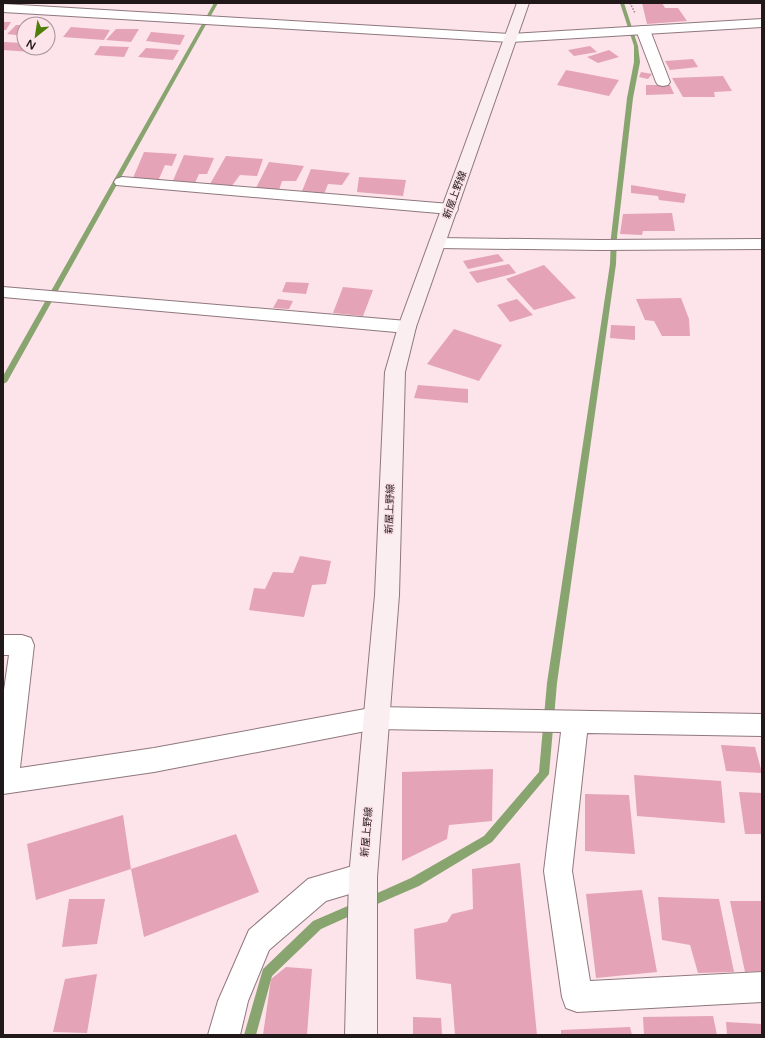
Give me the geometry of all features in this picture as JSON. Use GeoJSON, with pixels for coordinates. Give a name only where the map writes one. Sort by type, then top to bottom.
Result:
{"type":"FeatureCollection","features":[{"type":"Feature","properties":{"kind":"main road","name":"新屋上野線"},"geometry":{"type":"LineString","coordinates":[[362,1035],[363,877],[387,596],[395,372],[407,327],[523,3]]}},
{"type":"Feature","properties":{"kind":"street"},"geometry":{"type":"LineString","coordinates":[[3,8],[510,38],[762,23]]}},
{"type":"Feature","properties":{"kind":"street"},"geometry":{"type":"LineString","coordinates":[[643,30],[663,82]]}},
{"type":"Feature","properties":{"kind":"street"},"geometry":{"type":"LineString","coordinates":[[122,182],[450,209]]}},
{"type":"Feature","properties":{"kind":"street"},"geometry":{"type":"LineString","coordinates":[[438,243],[600,245],[762,244]]}},
{"type":"Feature","properties":{"kind":"street"},"geometry":{"type":"LineString","coordinates":[[3,292],[407,327]]}},
{"type":"Feature","properties":{"kind":"street"},"geometry":{"type":"LineString","coordinates":[[3,645],[22,645],[4,782],[154,760],[376,718],[762,725]]}},
{"type":"Feature","properties":{"kind":"street"},"geometry":{"type":"LineString","coordinates":[[575,721],[558,871],[577,997],[762,987]]}},
{"type":"Feature","properties":{"kind":"street"},"geometry":{"type":"LineString","coordinates":[[224,1035],[233,1001],[259,940],[318,889],[363,877]]}},
{"type":"Feature","properties":{"kind":"building"},"geometry":{"type":"Polygon","coordinates":[[[642,3],[662,3],[665,8],[678,8],[687,21],[647,24],[642,3]]]}},
{"type":"Feature","properties":{"kind":"building"},"geometry":{"type":"Polygon","coordinates":[[[3,22],[11,22],[6,30],[3,30],[3,22]]]}},
{"type":"Feature","properties":{"kind":"building"},"geometry":{"type":"Polygon","coordinates":[[[16,25],[16,35],[7,34],[16,25]]]}},
{"type":"Feature","properties":{"kind":"building"},"geometry":{"type":"Polygon","coordinates":[[[71,27],[110,30],[104,40],[63,37],[71,27]]]}},
{"type":"Feature","properties":{"kind":"building"},"geometry":{"type":"Polygon","coordinates":[[[116,29],[139,29],[131,42],[106,40],[116,29]]]}},
{"type":"Feature","properties":{"kind":"building"},"geometry":{"type":"Polygon","coordinates":[[[151,32],[185,35],[180,45],[146,41],[151,32]]]}},
{"type":"Feature","properties":{"kind":"building"},"geometry":{"type":"Polygon","coordinates":[[[3,42],[16,43],[16,51],[3,50],[3,42]]]}},
{"type":"Feature","properties":{"kind":"building"},"geometry":{"type":"Polygon","coordinates":[[[100,46],[129,47],[124,57],[94,55],[100,46]]]}},
{"type":"Feature","properties":{"kind":"building"},"geometry":{"type":"Polygon","coordinates":[[[590,46],[597,52],[574,56],[568,50],[590,46]]]}},
{"type":"Feature","properties":{"kind":"building"},"geometry":{"type":"Polygon","coordinates":[[[146,48],[179,50],[173,60],[138,57],[146,48]]]}},
{"type":"Feature","properties":{"kind":"building"},"geometry":{"type":"Polygon","coordinates":[[[609,50],[619,57],[598,63],[587,57],[609,50]]]}},
{"type":"Feature","properties":{"kind":"building"},"geometry":{"type":"Polygon","coordinates":[[[693,59],[698,67],[670,70],[665,61],[693,59]]]}},
{"type":"Feature","properties":{"kind":"building"},"geometry":{"type":"Polygon","coordinates":[[[566,70],[619,80],[609,96],[557,85],[566,70]]]}},
{"type":"Feature","properties":{"kind":"building"},"geometry":{"type":"Polygon","coordinates":[[[641,72],[652,74],[648,79],[639,77],[641,72]]]}},
{"type":"Feature","properties":{"kind":"building"},"geometry":{"type":"Polygon","coordinates":[[[723,76],[732,91],[714,92],[715,97],[683,97],[672,78],[723,76]]]}},
{"type":"Feature","properties":{"kind":"building"},"geometry":{"type":"Polygon","coordinates":[[[646,85],[670,85],[674,94],[646,95],[646,85]]]}},
{"type":"Feature","properties":{"kind":"building"},"geometry":{"type":"Polygon","coordinates":[[[144,152],[177,154],[172,166],[165,165],[158,181],[133,178],[144,152]]]}},
{"type":"Feature","properties":{"kind":"building"},"geometry":{"type":"Polygon","coordinates":[[[184,155],[214,158],[207,174],[199,174],[195,183],[172,183],[184,155]]]}},
{"type":"Feature","properties":{"kind":"building"},"geometry":{"type":"Polygon","coordinates":[[[226,156],[263,159],[257,176],[240,175],[231,187],[210,184],[226,156]]]}},
{"type":"Feature","properties":{"kind":"building"},"geometry":{"type":"Polygon","coordinates":[[[269,162],[304,166],[296,181],[282,181],[279,190],[256,188],[269,162]]]}},
{"type":"Feature","properties":{"kind":"building"},"geometry":{"type":"Polygon","coordinates":[[[311,169],[350,173],[342,185],[328,184],[324,194],[302,191],[311,169]]]}},
{"type":"Feature","properties":{"kind":"building"},"geometry":{"type":"Polygon","coordinates":[[[359,177],[406,180],[403,196],[357,192],[359,177]]]}},
{"type":"Feature","properties":{"kind":"building"},"geometry":{"type":"Polygon","coordinates":[[[631,185],[686,194],[684,203],[659,200],[658,196],[631,193],[631,185]]]}},
{"type":"Feature","properties":{"kind":"building"},"geometry":{"type":"Polygon","coordinates":[[[672,213],[675,231],[643,231],[642,235],[620,234],[623,214],[672,213]]]}},
{"type":"Feature","properties":{"kind":"building"},"geometry":{"type":"Polygon","coordinates":[[[498,254],[504,261],[468,269],[463,261],[498,254]]]}},
{"type":"Feature","properties":{"kind":"building"},"geometry":{"type":"Polygon","coordinates":[[[509,264],[516,273],[477,283],[469,272],[509,264]]]}},
{"type":"Feature","properties":{"kind":"building"},"geometry":{"type":"Polygon","coordinates":[[[544,265],[576,298],[534,310],[506,279],[544,265]]]}},
{"type":"Feature","properties":{"kind":"building"},"geometry":{"type":"Polygon","coordinates":[[[286,282],[309,283],[306,294],[282,292],[286,282]]]}},
{"type":"Feature","properties":{"kind":"building"},"geometry":{"type":"Polygon","coordinates":[[[343,287],[373,290],[363,316],[333,313],[343,287]]]}},
{"type":"Feature","properties":{"kind":"building"},"geometry":{"type":"Polygon","coordinates":[[[681,298],[689,319],[690,336],[662,336],[654,321],[645,320],[636,299],[681,298]]]}},
{"type":"Feature","properties":{"kind":"building"},"geometry":{"type":"Polygon","coordinates":[[[278,299],[293,301],[289,309],[273,308],[278,299]]]}},
{"type":"Feature","properties":{"kind":"building"},"geometry":{"type":"Polygon","coordinates":[[[517,299],[533,315],[510,322],[497,305],[517,299]]]}},
{"type":"Feature","properties":{"kind":"building"},"geometry":{"type":"Polygon","coordinates":[[[611,325],[635,326],[635,340],[610,338],[611,325]]]}},
{"type":"Feature","properties":{"kind":"building"},"geometry":{"type":"Polygon","coordinates":[[[454,329],[502,345],[479,381],[427,364],[454,329]]]}},
{"type":"Feature","properties":{"kind":"building"},"geometry":{"type":"Polygon","coordinates":[[[418,385],[468,389],[468,403],[414,398],[418,385]]]}},
{"type":"Feature","properties":{"kind":"building"},"geometry":{"type":"Polygon","coordinates":[[[300,556],[331,561],[326,584],[312,585],[304,617],[249,610],[254,588],[265,589],[273,572],[293,573],[300,556]]]}},
{"type":"Feature","properties":{"kind":"building"},"geometry":{"type":"Polygon","coordinates":[[[721,745],[755,747],[762,773],[726,771],[721,745]]]}},
{"type":"Feature","properties":{"kind":"building"},"geometry":{"type":"Polygon","coordinates":[[[493,769],[492,821],[449,825],[447,839],[402,861],[402,772],[493,769]]]}},
{"type":"Feature","properties":{"kind":"building"},"geometry":{"type":"Polygon","coordinates":[[[634,775],[721,781],[725,823],[637,816],[634,775]]]}},
{"type":"Feature","properties":{"kind":"building"},"geometry":{"type":"Polygon","coordinates":[[[739,792],[762,793],[762,834],[745,834],[739,792]]]}},
{"type":"Feature","properties":{"kind":"building"},"geometry":{"type":"Polygon","coordinates":[[[585,794],[629,795],[635,854],[585,851],[585,794]]]}},
{"type":"Feature","properties":{"kind":"building"},"geometry":{"type":"Polygon","coordinates":[[[123,815],[131,869],[36,900],[27,844],[123,815]]]}},
{"type":"Feature","properties":{"kind":"building"},"geometry":{"type":"Polygon","coordinates":[[[236,834],[259,892],[144,937],[131,869],[236,834]]]}},
{"type":"Feature","properties":{"kind":"building"},"geometry":{"type":"Polygon","coordinates":[[[520,863],[537,1035],[455,1035],[451,984],[416,979],[414,929],[447,922],[452,914],[473,909],[472,869],[520,863]]]}},
{"type":"Feature","properties":{"kind":"building"},"geometry":{"type":"Polygon","coordinates":[[[642,890],[657,972],[596,978],[586,894],[642,890]]]}},
{"type":"Feature","properties":{"kind":"building"},"geometry":{"type":"Polygon","coordinates":[[[658,897],[719,899],[734,972],[698,973],[690,945],[662,940],[658,897]]]}},
{"type":"Feature","properties":{"kind":"building"},"geometry":{"type":"Polygon","coordinates":[[[69,899],[105,899],[97,944],[62,947],[69,899]]]}},
{"type":"Feature","properties":{"kind":"building"},"geometry":{"type":"Polygon","coordinates":[[[730,901],[762,901],[762,971],[745,972],[730,901]]]}},
{"type":"Feature","properties":{"kind":"building"},"geometry":{"type":"Polygon","coordinates":[[[286,967],[312,969],[307,1035],[263,1035],[271,979],[286,967]]]}},
{"type":"Feature","properties":{"kind":"building"},"geometry":{"type":"Polygon","coordinates":[[[97,974],[87,1033],[53,1032],[65,979],[97,974]]]}},
{"type":"Feature","properties":{"kind":"building"},"geometry":{"type":"Polygon","coordinates":[[[713,1016],[717,1035],[644,1035],[643,1017],[713,1016]]]}},
{"type":"Feature","properties":{"kind":"building"},"geometry":{"type":"Polygon","coordinates":[[[413,1017],[441,1018],[442,1035],[413,1035],[413,1017]]]}},
{"type":"Feature","properties":{"kind":"building"},"geometry":{"type":"Polygon","coordinates":[[[726,1022],[762,1024],[762,1035],[727,1035],[726,1022]]]}},
{"type":"Feature","properties":{"kind":"building"},"geometry":{"type":"Polygon","coordinates":[[[630,1027],[632,1035],[561,1035],[561,1030],[630,1027]]]}},
{"type":"Feature","properties":{"kind":"waterway"},"geometry":{"type":"LineString","coordinates":[[3,382],[216,3]]}},
{"type":"Feature","properties":{"kind":"waterway"},"geometry":{"type":"LineString","coordinates":[[368,903],[415,882],[488,839],[544,774],[552,683],[613,264],[614,237],[630,98],[637,62],[636,46],[622,3]]}},
{"type":"Feature","properties":{"kind":"waterway"},"geometry":{"type":"LineString","coordinates":[[250,1035],[267,973],[317,925],[357,907]]}}]}
